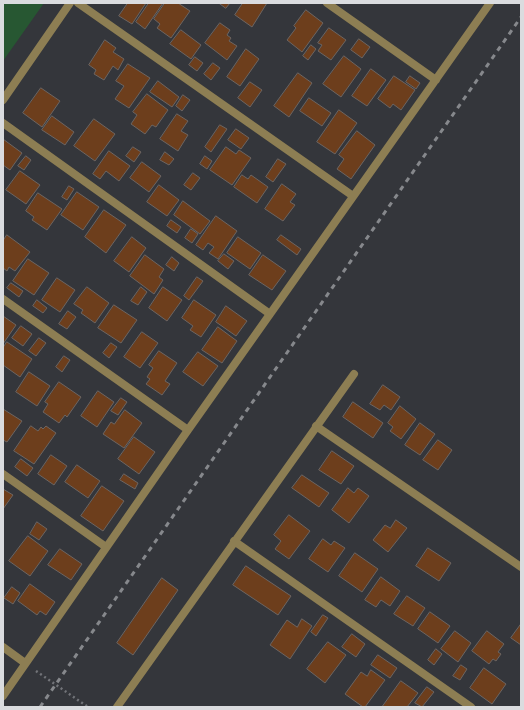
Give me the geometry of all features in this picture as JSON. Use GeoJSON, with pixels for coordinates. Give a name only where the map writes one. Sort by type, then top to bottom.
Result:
{"type":"FeatureCollection","features":[{"type":"Feature","properties":{"kind":"street"},"geometry":{"type":"LineString","coordinates":[[3,100],[70,3]]}},
{"type":"Feature","properties":{"kind":"street"},"geometry":{"type":"LineString","coordinates":[[78,3],[353,196]]}},
{"type":"Feature","properties":{"kind":"street"},"geometry":{"type":"LineString","coordinates":[[327,3],[436,80]]}},
{"type":"Feature","properties":{"kind":"street"},"geometry":{"type":"LineString","coordinates":[[3,696],[188,430],[490,3]]}},
{"type":"Feature","properties":{"kind":"street"},"geometry":{"type":"LineString","coordinates":[[3,123],[270,314]]}},
{"type":"Feature","properties":{"kind":"street"},"geometry":{"type":"LineString","coordinates":[[3,300],[188,430]]}},
{"type":"Feature","properties":{"kind":"street"},"geometry":{"type":"LineString","coordinates":[[117,707],[354,374]]}},
{"type":"Feature","properties":{"kind":"street"},"geometry":{"type":"LineString","coordinates":[[316,426],[521,567]]}},
{"type":"Feature","properties":{"kind":"street"},"geometry":{"type":"LineString","coordinates":[[3,474],[106,547]]}},
{"type":"Feature","properties":{"kind":"street"},"geometry":{"type":"LineString","coordinates":[[234,541],[471,707]]}},
{"type":"Feature","properties":{"kind":"street"},"geometry":{"type":"LineString","coordinates":[[3,647],[25,663]]}},
{"type":"Feature","properties":{"kind":"path"},"geometry":{"type":"LineString","coordinates":[[25,663],[88,707]]}},
{"type":"Feature","properties":{"kind":"green space"},"geometry":{"type":"Polygon","coordinates":[[[3,3],[44,3],[3,61],[3,3]]]}},
{"type":"Feature","properties":{"kind":"building"},"geometry":{"type":"Polygon","coordinates":[[[128,3],[146,3],[132,24],[119,16],[128,3]]]}},
{"type":"Feature","properties":{"kind":"building"},"geometry":{"type":"Polygon","coordinates":[[[149,3],[163,3],[145,29],[136,22],[149,3]]]}},
{"type":"Feature","properties":{"kind":"building"},"geometry":{"type":"Polygon","coordinates":[[[165,3],[178,3],[190,11],[171,38],[157,28],[160,24],[154,19],[165,3]]]}},
{"type":"Feature","properties":{"kind":"building"},"geometry":{"type":"Polygon","coordinates":[[[219,3],[230,3],[226,8],[219,3]]]}},
{"type":"Feature","properties":{"kind":"building"},"geometry":{"type":"Polygon","coordinates":[[[243,3],[267,3],[252,27],[235,15],[243,3]]]}},
{"type":"Feature","properties":{"kind":"building"},"geometry":{"type":"Polygon","coordinates":[[[306,10],[323,23],[302,52],[287,40],[296,28],[294,26],[306,10]]]}},
{"type":"Feature","properties":{"kind":"building"},"geometry":{"type":"Polygon","coordinates":[[[220,23],[230,30],[227,35],[231,38],[229,41],[237,46],[227,60],[205,43],[220,23]]]}},
{"type":"Feature","properties":{"kind":"building"},"geometry":{"type":"Polygon","coordinates":[[[329,28],[346,40],[331,60],[318,51],[322,45],[318,43],[329,28]]]}},
{"type":"Feature","properties":{"kind":"building"},"geometry":{"type":"Polygon","coordinates":[[[181,30],[201,45],[191,59],[170,44],[181,30]]]}},
{"type":"Feature","properties":{"kind":"building"},"geometry":{"type":"Polygon","coordinates":[[[359,39],[370,47],[362,58],[351,50],[359,39]]]}},
{"type":"Feature","properties":{"kind":"building"},"geometry":{"type":"Polygon","coordinates":[[[105,40],[116,48],[113,52],[124,59],[118,70],[113,66],[104,80],[94,74],[96,70],[89,65],[105,40]]]}},
{"type":"Feature","properties":{"kind":"building"},"geometry":{"type":"Polygon","coordinates":[[[311,45],[316,49],[308,60],[303,56],[311,45]]]}},
{"type":"Feature","properties":{"kind":"building"},"geometry":{"type":"Polygon","coordinates":[[[246,49],[259,59],[240,86],[227,77],[246,49]]]}},
{"type":"Feature","properties":{"kind":"building"},"geometry":{"type":"Polygon","coordinates":[[[344,56],[361,69],[341,97],[323,84],[344,56]]]}},
{"type":"Feature","properties":{"kind":"building"},"geometry":{"type":"Polygon","coordinates":[[[195,57],[203,63],[197,71],[189,65],[195,57]]]}},
{"type":"Feature","properties":{"kind":"building"},"geometry":{"type":"Polygon","coordinates":[[[213,63],[220,68],[211,80],[204,74],[213,63]]]}},
{"type":"Feature","properties":{"kind":"building"},"geometry":{"type":"Polygon","coordinates":[[[128,64],[150,78],[129,108],[115,99],[124,86],[116,81],[128,64]]]}},
{"type":"Feature","properties":{"kind":"building"},"geometry":{"type":"Polygon","coordinates":[[[371,69],[386,80],[367,106],[352,96],[371,69]]]}},
{"type":"Feature","properties":{"kind":"building"},"geometry":{"type":"Polygon","coordinates":[[[298,73],[312,83],[289,117],[274,106],[298,73]]]}},
{"type":"Feature","properties":{"kind":"building"},"geometry":{"type":"Polygon","coordinates":[[[394,76],[415,90],[401,110],[393,104],[390,108],[378,99],[394,76]]]}},
{"type":"Feature","properties":{"kind":"building"},"geometry":{"type":"Polygon","coordinates":[[[410,76],[420,83],[416,89],[406,82],[410,76]]]}},
{"type":"Feature","properties":{"kind":"building"},"geometry":{"type":"Polygon","coordinates":[[[158,81],[179,97],[172,107],[150,92],[158,81]]]}},
{"type":"Feature","properties":{"kind":"building"},"geometry":{"type":"Polygon","coordinates":[[[250,82],[262,90],[250,107],[238,98],[250,82]]]}},
{"type":"Feature","properties":{"kind":"building"},"geometry":{"type":"Polygon","coordinates":[[[41,88],[60,101],[42,127],[23,113],[41,88]]]}},
{"type":"Feature","properties":{"kind":"building"},"geometry":{"type":"Polygon","coordinates":[[[147,94],[168,110],[156,127],[152,125],[145,134],[131,124],[137,115],[133,112],[147,94]]]}},
{"type":"Feature","properties":{"kind":"building"},"geometry":{"type":"Polygon","coordinates":[[[183,95],[190,100],[182,111],[176,106],[183,95]]]}},
{"type":"Feature","properties":{"kind":"building"},"geometry":{"type":"Polygon","coordinates":[[[309,98],[331,113],[322,126],[300,111],[309,98]]]}},
{"type":"Feature","properties":{"kind":"building"},"geometry":{"type":"Polygon","coordinates":[[[339,110],[357,123],[335,154],[317,142],[339,110]]]}},
{"type":"Feature","properties":{"kind":"building"},"geometry":{"type":"Polygon","coordinates":[[[177,114],[188,121],[181,131],[188,135],[178,151],[160,139],[177,114]]]}},
{"type":"Feature","properties":{"kind":"building"},"geometry":{"type":"Polygon","coordinates":[[[52,116],[74,132],[65,145],[42,130],[52,116]]]}},
{"type":"Feature","properties":{"kind":"building"},"geometry":{"type":"Polygon","coordinates":[[[94,119],[115,134],[95,161],[74,146],[94,119]]]}},
{"type":"Feature","properties":{"kind":"building"},"geometry":{"type":"Polygon","coordinates":[[[220,125],[227,129],[211,152],[205,147],[220,125]]]}},
{"type":"Feature","properties":{"kind":"building"},"geometry":{"type":"Polygon","coordinates":[[[236,129],[249,138],[241,149],[228,140],[236,129]]]}},
{"type":"Feature","properties":{"kind":"building"},"geometry":{"type":"Polygon","coordinates":[[[357,131],[375,145],[351,179],[337,169],[344,159],[339,155],[357,131]]]}},
{"type":"Feature","properties":{"kind":"building"},"geometry":{"type":"Polygon","coordinates":[[[3,139],[22,153],[10,170],[3,165],[3,139]]]}},
{"type":"Feature","properties":{"kind":"building"},"geometry":{"type":"Polygon","coordinates":[[[133,147],[141,152],[134,162],[126,156],[133,147]]]}},
{"type":"Feature","properties":{"kind":"building"},"geometry":{"type":"Polygon","coordinates":[[[226,147],[236,154],[239,150],[251,158],[232,185],[210,170],[226,147]]]}},
{"type":"Feature","properties":{"kind":"building"},"geometry":{"type":"Polygon","coordinates":[[[109,151],[130,166],[119,181],[106,171],[100,179],[93,174],[109,151]]]}},
{"type":"Feature","properties":{"kind":"building"},"geometry":{"type":"Polygon","coordinates":[[[165,152],[174,159],[169,165],[160,160],[165,152]]]}},
{"type":"Feature","properties":{"kind":"building"},"geometry":{"type":"Polygon","coordinates":[[[26,156],[31,160],[24,170],[18,166],[26,156]]]}},
{"type":"Feature","properties":{"kind":"building"},"geometry":{"type":"Polygon","coordinates":[[[205,156],[212,161],[207,169],[200,164],[205,156]]]}},
{"type":"Feature","properties":{"kind":"building"},"geometry":{"type":"Polygon","coordinates":[[[278,159],[286,164],[273,182],[266,177],[278,159]]]}},
{"type":"Feature","properties":{"kind":"building"},"geometry":{"type":"Polygon","coordinates":[[[142,162],[161,176],[149,192],[130,178],[142,162]]]}},
{"type":"Feature","properties":{"kind":"building"},"geometry":{"type":"Polygon","coordinates":[[[20,171],[40,185],[26,204],[6,190],[20,171]]]}},
{"type":"Feature","properties":{"kind":"building"},"geometry":{"type":"Polygon","coordinates":[[[193,173],[200,178],[191,190],[184,185],[193,173]]]}},
{"type":"Feature","properties":{"kind":"building"},"geometry":{"type":"Polygon","coordinates":[[[242,175],[248,179],[251,175],[268,187],[257,203],[234,187],[242,175]]]}},
{"type":"Feature","properties":{"kind":"building"},"geometry":{"type":"Polygon","coordinates":[[[282,184],[296,194],[290,202],[295,205],[283,221],[265,209],[282,184]]]}},
{"type":"Feature","properties":{"kind":"building"},"geometry":{"type":"Polygon","coordinates":[[[159,185],[179,200],[167,216],[147,202],[159,185]]]}},
{"type":"Feature","properties":{"kind":"building"},"geometry":{"type":"Polygon","coordinates":[[[69,186],[74,189],[67,200],[62,197],[69,186]]]}},
{"type":"Feature","properties":{"kind":"building"},"geometry":{"type":"Polygon","coordinates":[[[77,192],[99,207],[83,230],[61,215],[77,192]]]}},
{"type":"Feature","properties":{"kind":"building"},"geometry":{"type":"Polygon","coordinates":[[[38,193],[62,209],[47,230],[32,220],[34,217],[26,211],[38,193]]]}},
{"type":"Feature","properties":{"kind":"building"},"geometry":{"type":"Polygon","coordinates":[[[183,201],[210,221],[200,234],[174,215],[183,201]]]}},
{"type":"Feature","properties":{"kind":"building"},"geometry":{"type":"Polygon","coordinates":[[[104,210],[126,225],[106,253],[85,237],[104,210]]]}},
{"type":"Feature","properties":{"kind":"building"},"geometry":{"type":"Polygon","coordinates":[[[216,216],[237,231],[218,259],[209,253],[214,247],[208,243],[203,250],[196,245],[216,216]]]}},
{"type":"Feature","properties":{"kind":"building"},"geometry":{"type":"Polygon","coordinates":[[[171,220],[181,227],[177,233],[167,226],[171,220]]]}},
{"type":"Feature","properties":{"kind":"building"},"geometry":{"type":"Polygon","coordinates":[[[191,229],[198,234],[192,243],[185,238],[191,229]]]}},
{"type":"Feature","properties":{"kind":"building"},"geometry":{"type":"Polygon","coordinates":[[[7,235],[30,252],[15,271],[9,267],[7,271],[3,268],[3,241],[7,235]]]}},
{"type":"Feature","properties":{"kind":"building"},"geometry":{"type":"Polygon","coordinates":[[[281,235],[301,249],[297,255],[277,240],[281,235]]]}},
{"type":"Feature","properties":{"kind":"building"},"geometry":{"type":"Polygon","coordinates":[[[132,237],[146,248],[129,272],[114,261],[132,237]]]}},
{"type":"Feature","properties":{"kind":"building"},"geometry":{"type":"Polygon","coordinates":[[[238,237],[261,253],[250,269],[227,253],[238,237]]]}},
{"type":"Feature","properties":{"kind":"building"},"geometry":{"type":"Polygon","coordinates":[[[224,254],[234,261],[228,269],[218,261],[224,254]]]}},
{"type":"Feature","properties":{"kind":"building"},"geometry":{"type":"Polygon","coordinates":[[[145,255],[164,269],[159,277],[163,280],[154,294],[130,276],[145,255]]]}},
{"type":"Feature","properties":{"kind":"building"},"geometry":{"type":"Polygon","coordinates":[[[263,255],[286,271],[272,290],[249,275],[263,255]]]}},
{"type":"Feature","properties":{"kind":"building"},"geometry":{"type":"Polygon","coordinates":[[[172,257],[179,263],[174,271],[166,265],[172,257]]]}},
{"type":"Feature","properties":{"kind":"building"},"geometry":{"type":"Polygon","coordinates":[[[28,259],[49,273],[34,295],[13,281],[28,259]]]}},
{"type":"Feature","properties":{"kind":"building"},"geometry":{"type":"Polygon","coordinates":[[[197,277],[203,281],[189,300],[184,296],[197,277]]]}},
{"type":"Feature","properties":{"kind":"building"},"geometry":{"type":"Polygon","coordinates":[[[57,278],[75,290],[60,312],[42,300],[57,278]]]}},
{"type":"Feature","properties":{"kind":"building"},"geometry":{"type":"Polygon","coordinates":[[[11,283],[23,291],[19,297],[7,288],[11,283]]]}},
{"type":"Feature","properties":{"kind":"building"},"geometry":{"type":"Polygon","coordinates":[[[87,287],[109,303],[95,323],[81,313],[83,310],[74,304],[87,287]]]}},
{"type":"Feature","properties":{"kind":"building"},"geometry":{"type":"Polygon","coordinates":[[[141,287],[147,292],[138,305],[131,301],[141,287]]]}},
{"type":"Feature","properties":{"kind":"building"},"geometry":{"type":"Polygon","coordinates":[[[163,287],[182,300],[167,321],[149,308],[163,287]]]}},
{"type":"Feature","properties":{"kind":"building"},"geometry":{"type":"Polygon","coordinates":[[[37,300],[47,308],[43,313],[33,306],[37,300]]]}},
{"type":"Feature","properties":{"kind":"building"},"geometry":{"type":"Polygon","coordinates":[[[194,300],[216,315],[201,337],[190,330],[193,326],[182,318],[194,300]]]}},
{"type":"Feature","properties":{"kind":"building"},"geometry":{"type":"Polygon","coordinates":[[[114,305],[137,320],[121,343],[98,328],[114,305]]]}},
{"type":"Feature","properties":{"kind":"building"},"geometry":{"type":"Polygon","coordinates":[[[226,306],[247,321],[236,336],[216,322],[226,306]]]}},
{"type":"Feature","properties":{"kind":"building"},"geometry":{"type":"Polygon","coordinates":[[[68,311],[76,317],[67,329],[59,324],[68,311]]]}},
{"type":"Feature","properties":{"kind":"building"},"geometry":{"type":"Polygon","coordinates":[[[3,316],[16,325],[3,344],[3,316]]]}},
{"type":"Feature","properties":{"kind":"building"},"geometry":{"type":"Polygon","coordinates":[[[21,326],[32,334],[23,346],[12,338],[21,326]]]}},
{"type":"Feature","properties":{"kind":"building"},"geometry":{"type":"Polygon","coordinates":[[[218,327],[237,341],[222,363],[202,350],[218,327]]]}},
{"type":"Feature","properties":{"kind":"building"},"geometry":{"type":"Polygon","coordinates":[[[142,332],[158,343],[140,368],[124,357],[142,332]]]}},
{"type":"Feature","properties":{"kind":"building"},"geometry":{"type":"Polygon","coordinates":[[[39,338],[46,343],[36,356],[29,351],[39,338]]]}},
{"type":"Feature","properties":{"kind":"building"},"geometry":{"type":"Polygon","coordinates":[[[7,342],[32,359],[20,377],[3,365],[3,348],[7,342]]]}},
{"type":"Feature","properties":{"kind":"building"},"geometry":{"type":"Polygon","coordinates":[[[111,343],[117,347],[109,358],[103,353],[111,343]]]}},
{"type":"Feature","properties":{"kind":"building"},"geometry":{"type":"Polygon","coordinates":[[[159,351],[177,363],[165,381],[170,384],[162,395],[146,384],[150,379],[147,377],[153,368],[149,365],[159,351]]]}},
{"type":"Feature","properties":{"kind":"building"},"geometry":{"type":"Polygon","coordinates":[[[198,352],[218,366],[203,386],[183,372],[198,352]]]}},
{"type":"Feature","properties":{"kind":"building"},"geometry":{"type":"Polygon","coordinates":[[[64,356],[70,360],[62,372],[56,367],[64,356]]]}},
{"type":"Feature","properties":{"kind":"building"},"geometry":{"type":"Polygon","coordinates":[[[29,372],[50,386],[37,406],[16,392],[29,372]]]}},
{"type":"Feature","properties":{"kind":"building"},"geometry":{"type":"Polygon","coordinates":[[[59,382],[81,397],[67,417],[65,415],[59,423],[43,412],[48,404],[45,402],[59,382]]]}},
{"type":"Feature","properties":{"kind":"building"},"geometry":{"type":"Polygon","coordinates":[[[383,385],[400,397],[391,410],[384,405],[380,410],[370,404],[383,385]]]}},
{"type":"Feature","properties":{"kind":"building"},"geometry":{"type":"Polygon","coordinates":[[[98,391],[114,402],[97,427],[81,416],[98,391]]]}},
{"type":"Feature","properties":{"kind":"building"},"geometry":{"type":"Polygon","coordinates":[[[121,398],[127,402],[118,415],[111,411],[121,398]]]}},
{"type":"Feature","properties":{"kind":"building"},"geometry":{"type":"Polygon","coordinates":[[[353,402],[383,423],[373,438],[343,417],[353,402]]]}},
{"type":"Feature","properties":{"kind":"building"},"geometry":{"type":"Polygon","coordinates":[[[400,406],[416,419],[401,439],[390,431],[393,427],[388,423],[400,406]]]}},
{"type":"Feature","properties":{"kind":"building"},"geometry":{"type":"Polygon","coordinates":[[[3,409],[22,421],[7,442],[3,440],[3,409]]]}},
{"type":"Feature","properties":{"kind":"building"},"geometry":{"type":"Polygon","coordinates":[[[125,410],[142,423],[124,448],[103,434],[111,422],[114,424],[125,410]]]}},
{"type":"Feature","properties":{"kind":"building"},"geometry":{"type":"Polygon","coordinates":[[[420,423],[435,434],[420,455],[405,445],[420,423]]]}},
{"type":"Feature","properties":{"kind":"building"},"geometry":{"type":"Polygon","coordinates":[[[31,426],[38,431],[41,427],[43,429],[46,426],[56,433],[34,464],[14,451],[31,426]]]}},
{"type":"Feature","properties":{"kind":"building"},"geometry":{"type":"Polygon","coordinates":[[[134,437],[155,452],[139,474],[118,459],[134,437]]]}},
{"type":"Feature","properties":{"kind":"building"},"geometry":{"type":"Polygon","coordinates":[[[438,440],[452,450],[438,470],[423,460],[438,440]]]}},
{"type":"Feature","properties":{"kind":"building"},"geometry":{"type":"Polygon","coordinates":[[[332,451],[354,466],[341,484],[319,470],[332,451]]]}},
{"type":"Feature","properties":{"kind":"building"},"geometry":{"type":"Polygon","coordinates":[[[51,455],[67,466],[54,485],[38,474],[51,455]]]}},
{"type":"Feature","properties":{"kind":"building"},"geometry":{"type":"Polygon","coordinates":[[[21,459],[33,468],[27,476],[15,467],[21,459]]]}},
{"type":"Feature","properties":{"kind":"building"},"geometry":{"type":"Polygon","coordinates":[[[77,465],[100,481],[88,498],[65,482],[77,465]]]}},
{"type":"Feature","properties":{"kind":"building"},"geometry":{"type":"Polygon","coordinates":[[[124,474],[138,483],[135,489],[120,480],[124,474]]]}},
{"type":"Feature","properties":{"kind":"building"},"geometry":{"type":"Polygon","coordinates":[[[302,475],[329,493],[319,507],[292,488],[302,475]]]}},
{"type":"Feature","properties":{"kind":"building"},"geometry":{"type":"Polygon","coordinates":[[[102,486],[124,501],[103,531],[81,516],[102,486]]]}},
{"type":"Feature","properties":{"kind":"building"},"geometry":{"type":"Polygon","coordinates":[[[348,488],[354,493],[358,488],[369,496],[349,523],[332,510],[348,488]]]}},
{"type":"Feature","properties":{"kind":"building"},"geometry":{"type":"Polygon","coordinates":[[[3,489],[13,495],[3,509],[3,489]]]}},
{"type":"Feature","properties":{"kind":"building"},"geometry":{"type":"Polygon","coordinates":[[[289,515],[310,531],[289,559],[275,549],[281,541],[274,535],[289,515]]]}},
{"type":"Feature","properties":{"kind":"building"},"geometry":{"type":"Polygon","coordinates":[[[396,520],[407,528],[388,552],[373,540],[385,525],[390,528],[396,520]]]}},
{"type":"Feature","properties":{"kind":"building"},"geometry":{"type":"Polygon","coordinates":[[[37,522],[47,529],[39,540],[30,534],[37,522]]]}},
{"type":"Feature","properties":{"kind":"building"},"geometry":{"type":"Polygon","coordinates":[[[28,536],[48,551],[30,576],[9,561],[28,536]]]}},
{"type":"Feature","properties":{"kind":"building"},"geometry":{"type":"Polygon","coordinates":[[[323,539],[331,545],[334,541],[345,548],[328,572],[309,559],[323,539]]]}},
{"type":"Feature","properties":{"kind":"building"},"geometry":{"type":"Polygon","coordinates":[[[428,548],[451,563],[439,581],[416,566],[428,548]]]}},
{"type":"Feature","properties":{"kind":"building"},"geometry":{"type":"Polygon","coordinates":[[[60,549],[82,564],[71,580],[48,565],[60,549]]]}},
{"type":"Feature","properties":{"kind":"building"},"geometry":{"type":"Polygon","coordinates":[[[355,553],[378,569],[362,592],[339,576],[355,553]]]}},
{"type":"Feature","properties":{"kind":"building"},"geometry":{"type":"Polygon","coordinates":[[[246,566],[291,596],[278,615],[233,585],[246,566]]]}},
{"type":"Feature","properties":{"kind":"building"},"geometry":{"type":"Polygon","coordinates":[[[381,577],[400,591],[390,606],[381,600],[376,607],[365,600],[381,577]]]}},
{"type":"Feature","properties":{"kind":"building"},"geometry":{"type":"Polygon","coordinates":[[[162,578],[178,590],[133,655],[117,643],[162,578]]]}},
{"type":"Feature","properties":{"kind":"building"},"geometry":{"type":"Polygon","coordinates":[[[30,584],[55,602],[46,615],[40,611],[37,615],[18,601],[30,584]]]}},
{"type":"Feature","properties":{"kind":"building"},"geometry":{"type":"Polygon","coordinates":[[[12,587],[20,593],[13,604],[4,598],[12,587]]]}},
{"type":"Feature","properties":{"kind":"building"},"geometry":{"type":"Polygon","coordinates":[[[407,596],[425,608],[413,626],[394,614],[407,596]]]}},
{"type":"Feature","properties":{"kind":"building"},"geometry":{"type":"Polygon","coordinates":[[[430,612],[450,626],[438,643],[418,629],[430,612]]]}},
{"type":"Feature","properties":{"kind":"building"},"geometry":{"type":"Polygon","coordinates":[[[323,615],[328,618],[316,636],[311,632],[323,615]]]}},
{"type":"Feature","properties":{"kind":"building"},"geometry":{"type":"Polygon","coordinates":[[[302,619],[312,626],[290,659],[270,645],[287,620],[297,627],[302,619]]]}},
{"type":"Feature","properties":{"kind":"building"},"geometry":{"type":"Polygon","coordinates":[[[521,624],[521,645],[511,638],[521,624]]]}},
{"type":"Feature","properties":{"kind":"building"},"geometry":{"type":"Polygon","coordinates":[[[455,631],[471,643],[458,662],[441,649],[455,631]]]}},
{"type":"Feature","properties":{"kind":"building"},"geometry":{"type":"Polygon","coordinates":[[[487,631],[504,644],[498,652],[501,654],[496,661],[493,659],[489,664],[472,651],[487,631]]]}},
{"type":"Feature","properties":{"kind":"building"},"geometry":{"type":"Polygon","coordinates":[[[352,634],[365,644],[356,657],[342,647],[352,634]]]}},
{"type":"Feature","properties":{"kind":"building"},"geometry":{"type":"Polygon","coordinates":[[[328,642],[346,655],[325,683],[307,669],[328,642]]]}},
{"type":"Feature","properties":{"kind":"building"},"geometry":{"type":"Polygon","coordinates":[[[436,649],[442,654],[434,665],[428,660],[436,649]]]}},
{"type":"Feature","properties":{"kind":"building"},"geometry":{"type":"Polygon","coordinates":[[[378,655],[397,668],[390,678],[371,665],[378,655]]]}},
{"type":"Feature","properties":{"kind":"building"},"geometry":{"type":"Polygon","coordinates":[[[461,665],[467,669],[460,680],[453,676],[461,665]]]}},
{"type":"Feature","properties":{"kind":"building"},"geometry":{"type":"Polygon","coordinates":[[[484,668],[506,684],[492,704],[470,688],[484,668]]]}},
{"type":"Feature","properties":{"kind":"building"},"geometry":{"type":"Polygon","coordinates":[[[371,670],[385,680],[365,707],[363,707],[345,694],[361,672],[367,676],[371,670]]]}},
{"type":"Feature","properties":{"kind":"building"},"geometry":{"type":"Polygon","coordinates":[[[401,681],[418,693],[407,707],[383,706],[401,681]]]}},
{"type":"Feature","properties":{"kind":"building"},"geometry":{"type":"Polygon","coordinates":[[[427,687],[434,692],[422,707],[415,703],[427,687]]]}},
{"type":"Feature","properties":{"kind":"railway"},"geometry":{"type":"LineString","coordinates":[[40,707],[521,17]]}}]}
